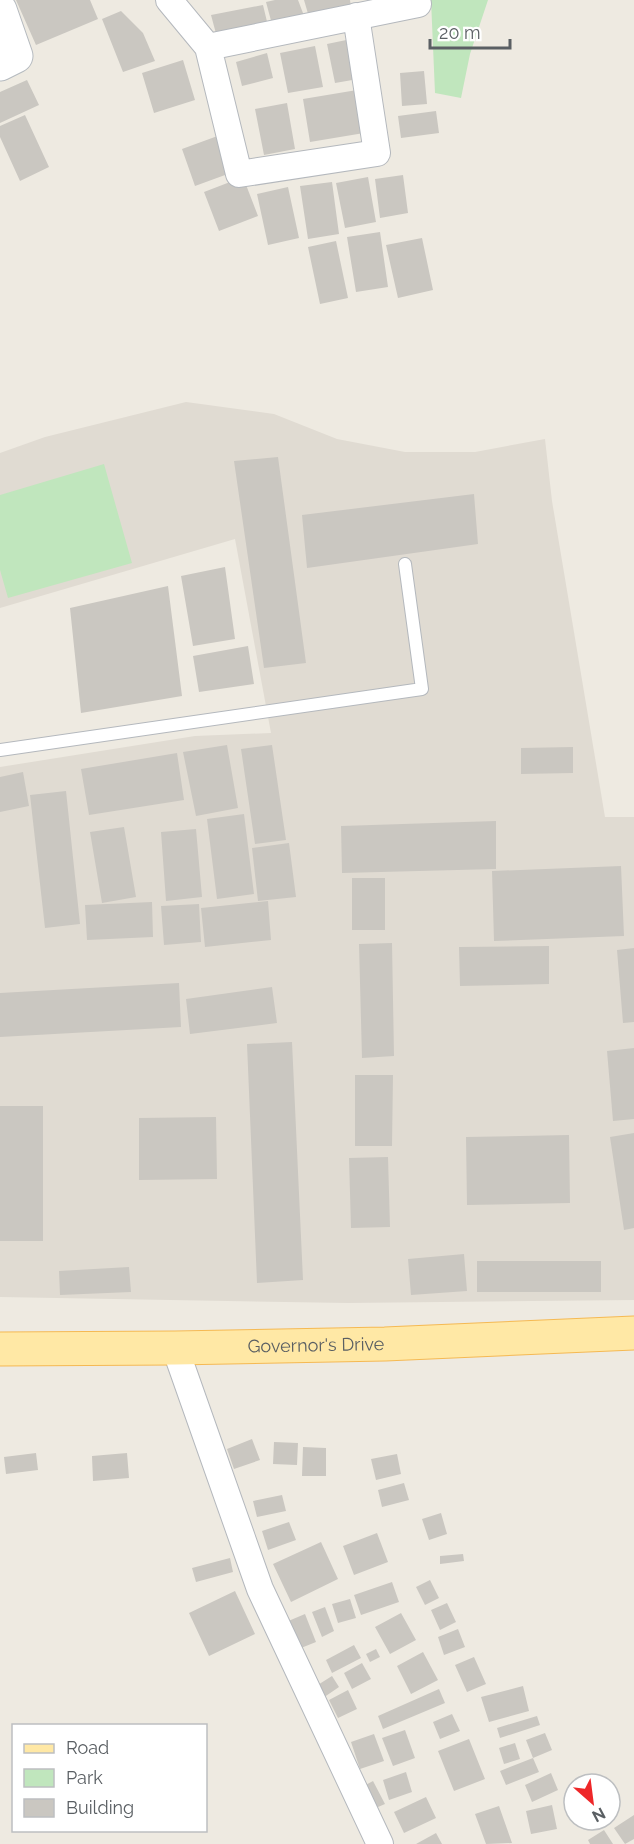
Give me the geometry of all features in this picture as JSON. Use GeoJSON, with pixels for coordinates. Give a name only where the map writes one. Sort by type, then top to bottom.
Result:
{"type":"FeatureCollection","features":[{"type":"Feature","properties":{"kind":"main road","name":"Governor's Drive"},"geometry":{"type":"LineString","coordinates":[[0,1348],[175,1348],[386,1344],[634,1333]]}},
{"type":"Feature","properties":{"kind":"street"},"geometry":{"type":"LineString","coordinates":[[169,0],[208,47],[239,174],[377,153],[356,16]]}},
{"type":"Feature","properties":{"kind":"street"},"geometry":{"type":"LineString","coordinates":[[208,47],[418,4]]}},
{"type":"Feature","properties":{"kind":"street"},"geometry":{"type":"LineString","coordinates":[[0,10],[16,56],[0,64]]}},
{"type":"Feature","properties":{"kind":"street"},"geometry":{"type":"LineString","coordinates":[[175,1348],[260,1589],[380,1844]]}},
{"type":"Feature","properties":{"kind":"lane"},"geometry":{"type":"LineString","coordinates":[[0,750],[422,689],[405,564]]}},
{"type":"Feature","properties":{"kind":"shaded area"},"geometry":{"type":"Polygon","coordinates":[[[186,402],[274,414],[337,439],[405,452],[475,452],[545,439],[552,501],[605,817],[634,817],[634,1300],[348,1303],[0,1297],[0,767],[195,736],[271,733],[235,539],[0,608],[0,453],[45,437],[186,402]]]}},
{"type":"Feature","properties":{"kind":"green space"},"geometry":{"type":"Polygon","coordinates":[[[431,0],[488,0],[470,54],[461,98],[435,93],[431,0]]]}},
{"type":"Feature","properties":{"kind":"green space"},"geometry":{"type":"Polygon","coordinates":[[[104,464],[132,563],[8,598],[0,570],[0,495],[104,464]]]}},
{"type":"Feature","properties":{"kind":"building"},"geometry":{"type":"Polygon","coordinates":[[[16,0],[90,0],[98,19],[36,45],[16,0]]]}},
{"type":"Feature","properties":{"kind":"building"},"geometry":{"type":"Polygon","coordinates":[[[298,0],[306,21],[273,28],[266,2],[298,0]]]}},
{"type":"Feature","properties":{"kind":"building"},"geometry":{"type":"Polygon","coordinates":[[[304,0],[350,0],[351,7],[309,17],[304,0]]]}},
{"type":"Feature","properties":{"kind":"building"},"geometry":{"type":"Polygon","coordinates":[[[263,5],[269,30],[218,41],[211,15],[263,5]]]}},
{"type":"Feature","properties":{"kind":"building"},"geometry":{"type":"Polygon","coordinates":[[[121,11],[143,33],[155,61],[123,72],[102,19],[121,11]]]}},
{"type":"Feature","properties":{"kind":"building"},"geometry":{"type":"Polygon","coordinates":[[[356,38],[364,78],[335,83],[327,44],[356,38]]]}},
{"type":"Feature","properties":{"kind":"building"},"geometry":{"type":"Polygon","coordinates":[[[315,46],[323,87],[288,93],[280,53],[315,46]]]}},
{"type":"Feature","properties":{"kind":"building"},"geometry":{"type":"Polygon","coordinates":[[[267,53],[273,78],[242,86],[236,62],[267,53]]]}},
{"type":"Feature","properties":{"kind":"building"},"geometry":{"type":"Polygon","coordinates":[[[183,60],[195,100],[154,113],[142,73],[183,60]]]}},
{"type":"Feature","properties":{"kind":"building"},"geometry":{"type":"Polygon","coordinates":[[[424,71],[427,104],[402,106],[400,73],[424,71]]]}},
{"type":"Feature","properties":{"kind":"building"},"geometry":{"type":"Polygon","coordinates":[[[27,80],[39,105],[0,123],[0,92],[27,80]]]}},
{"type":"Feature","properties":{"kind":"building"},"geometry":{"type":"Polygon","coordinates":[[[357,90],[364,133],[310,142],[303,99],[357,90]]]}},
{"type":"Feature","properties":{"kind":"building"},"geometry":{"type":"Polygon","coordinates":[[[287,103],[295,149],[264,155],[255,109],[287,103]]]}},
{"type":"Feature","properties":{"kind":"building"},"geometry":{"type":"Polygon","coordinates":[[[436,111],[439,133],[401,138],[398,116],[436,111]]]}},
{"type":"Feature","properties":{"kind":"building"},"geometry":{"type":"Polygon","coordinates":[[[25,115],[49,167],[20,181],[0,137],[0,126],[25,115]]]}},
{"type":"Feature","properties":{"kind":"building"},"geometry":{"type":"Polygon","coordinates":[[[223,134],[236,171],[195,186],[182,149],[223,134]]]}},
{"type":"Feature","properties":{"kind":"building"},"geometry":{"type":"Polygon","coordinates":[[[403,175],[408,213],[380,218],[375,179],[403,175]]]}},
{"type":"Feature","properties":{"kind":"building"},"geometry":{"type":"Polygon","coordinates":[[[243,177],[258,216],[219,231],[204,192],[243,177]]]}},
{"type":"Feature","properties":{"kind":"building"},"geometry":{"type":"Polygon","coordinates":[[[368,177],[376,222],[345,228],[336,183],[368,177]]]}},
{"type":"Feature","properties":{"kind":"building"},"geometry":{"type":"Polygon","coordinates":[[[332,182],[339,234],[308,239],[300,186],[332,182]]]}},
{"type":"Feature","properties":{"kind":"building"},"geometry":{"type":"Polygon","coordinates":[[[288,187],[299,238],[268,245],[257,194],[288,187]]]}},
{"type":"Feature","properties":{"kind":"building"},"geometry":{"type":"Polygon","coordinates":[[[380,232],[388,287],[356,292],[347,237],[380,232]]]}},
{"type":"Feature","properties":{"kind":"building"},"geometry":{"type":"Polygon","coordinates":[[[422,238],[433,290],[398,298],[386,245],[422,238]]]}},
{"type":"Feature","properties":{"kind":"building"},"geometry":{"type":"Polygon","coordinates":[[[336,241],[348,298],[320,304],[308,247],[336,241]]]}},
{"type":"Feature","properties":{"kind":"building"},"geometry":{"type":"Polygon","coordinates":[[[278,457],[306,663],[264,668],[234,461],[278,457]]]}},
{"type":"Feature","properties":{"kind":"building"},"geometry":{"type":"Polygon","coordinates":[[[474,494],[478,544],[307,568],[302,515],[474,494]]]}},
{"type":"Feature","properties":{"kind":"building"},"geometry":{"type":"Polygon","coordinates":[[[225,567],[235,639],[193,646],[181,576],[225,567]]]}},
{"type":"Feature","properties":{"kind":"building"},"geometry":{"type":"Polygon","coordinates":[[[168,586],[182,696],[81,713],[70,608],[168,586]]]}},
{"type":"Feature","properties":{"kind":"building"},"geometry":{"type":"Polygon","coordinates":[[[248,646],[254,684],[199,692],[193,656],[248,646]]]}},
{"type":"Feature","properties":{"kind":"building"},"geometry":{"type":"Polygon","coordinates":[[[227,745],[238,808],[196,816],[183,752],[227,745]]]}},
{"type":"Feature","properties":{"kind":"building"},"geometry":{"type":"Polygon","coordinates":[[[272,745],[286,840],[255,844],[241,749],[272,745]]]}},
{"type":"Feature","properties":{"kind":"building"},"geometry":{"type":"Polygon","coordinates":[[[573,747],[573,773],[521,774],[521,748],[573,747]]]}},
{"type":"Feature","properties":{"kind":"building"},"geometry":{"type":"Polygon","coordinates":[[[177,753],[184,800],[89,815],[81,769],[177,753]]]}},
{"type":"Feature","properties":{"kind":"building"},"geometry":{"type":"Polygon","coordinates":[[[23,772],[29,806],[0,812],[0,777],[23,772]]]}},
{"type":"Feature","properties":{"kind":"building"},"geometry":{"type":"Polygon","coordinates":[[[66,791],[80,924],[45,928],[30,795],[66,791]]]}},
{"type":"Feature","properties":{"kind":"building"},"geometry":{"type":"Polygon","coordinates":[[[244,814],[254,894],[217,899],[207,819],[244,814]]]}},
{"type":"Feature","properties":{"kind":"building"},"geometry":{"type":"Polygon","coordinates":[[[496,821],[496,869],[342,873],[341,826],[496,821]]]}},
{"type":"Feature","properties":{"kind":"building"},"geometry":{"type":"Polygon","coordinates":[[[124,827],[136,897],[102,903],[90,832],[124,827]]]}},
{"type":"Feature","properties":{"kind":"building"},"geometry":{"type":"Polygon","coordinates":[[[196,829],[202,897],[166,901],[161,832],[196,829]]]}},
{"type":"Feature","properties":{"kind":"building"},"geometry":{"type":"Polygon","coordinates":[[[289,843],[296,897],[258,901],[252,848],[289,843]]]}},
{"type":"Feature","properties":{"kind":"building"},"geometry":{"type":"Polygon","coordinates":[[[621,866],[624,936],[494,941],[492,871],[621,866]]]}},
{"type":"Feature","properties":{"kind":"building"},"geometry":{"type":"Polygon","coordinates":[[[352,878],[385,878],[385,930],[352,930],[352,878]]]}},
{"type":"Feature","properties":{"kind":"building"},"geometry":{"type":"Polygon","coordinates":[[[268,901],[271,940],[205,947],[201,908],[268,901]]]}},
{"type":"Feature","properties":{"kind":"building"},"geometry":{"type":"Polygon","coordinates":[[[152,902],[153,937],[87,940],[85,905],[152,902]]]}},
{"type":"Feature","properties":{"kind":"building"},"geometry":{"type":"Polygon","coordinates":[[[199,904],[201,942],[164,945],[161,906],[199,904]]]}},
{"type":"Feature","properties":{"kind":"building"},"geometry":{"type":"Polygon","coordinates":[[[392,943],[394,1056],[362,1058],[359,944],[392,943]]]}},
{"type":"Feature","properties":{"kind":"building"},"geometry":{"type":"Polygon","coordinates":[[[549,946],[549,984],[460,986],[459,947],[549,946]]]}},
{"type":"Feature","properties":{"kind":"building"},"geometry":{"type":"Polygon","coordinates":[[[634,948],[634,1022],[623,1023],[617,950],[634,948]]]}},
{"type":"Feature","properties":{"kind":"building"},"geometry":{"type":"Polygon","coordinates":[[[179,983],[181,1027],[0,1037],[0,993],[179,983]]]}},
{"type":"Feature","properties":{"kind":"building"},"geometry":{"type":"Polygon","coordinates":[[[272,987],[277,1023],[190,1034],[186,999],[272,987]]]}},
{"type":"Feature","properties":{"kind":"building"},"geometry":{"type":"Polygon","coordinates":[[[292,1042],[303,1280],[257,1283],[247,1044],[292,1042]]]}},
{"type":"Feature","properties":{"kind":"building"},"geometry":{"type":"Polygon","coordinates":[[[634,1048],[634,1119],[613,1121],[607,1051],[634,1048]]]}},
{"type":"Feature","properties":{"kind":"building"},"geometry":{"type":"Polygon","coordinates":[[[355,1075],[393,1075],[392,1146],[355,1146],[355,1075]]]}},
{"type":"Feature","properties":{"kind":"building"},"geometry":{"type":"Polygon","coordinates":[[[0,1106],[43,1106],[43,1241],[0,1241],[0,1106]]]}},
{"type":"Feature","properties":{"kind":"building"},"geometry":{"type":"Polygon","coordinates":[[[216,1117],[217,1179],[139,1180],[139,1118],[216,1117]]]}},
{"type":"Feature","properties":{"kind":"building"},"geometry":{"type":"Polygon","coordinates":[[[634,1133],[634,1228],[624,1230],[610,1137],[634,1133]]]}},
{"type":"Feature","properties":{"kind":"building"},"geometry":{"type":"Polygon","coordinates":[[[569,1135],[570,1203],[467,1205],[466,1137],[569,1135]]]}},
{"type":"Feature","properties":{"kind":"building"},"geometry":{"type":"Polygon","coordinates":[[[388,1157],[390,1227],[351,1228],[349,1158],[388,1157]]]}},
{"type":"Feature","properties":{"kind":"building"},"geometry":{"type":"Polygon","coordinates":[[[464,1254],[467,1291],[411,1295],[408,1259],[464,1254]]]}},
{"type":"Feature","properties":{"kind":"building"},"geometry":{"type":"Polygon","coordinates":[[[477,1261],[601,1261],[601,1292],[477,1292],[477,1261]]]}},
{"type":"Feature","properties":{"kind":"building"},"geometry":{"type":"Polygon","coordinates":[[[129,1267],[131,1292],[60,1295],[59,1271],[129,1267]]]}},
{"type":"Feature","properties":{"kind":"building"},"geometry":{"type":"Polygon","coordinates":[[[252,1439],[260,1460],[234,1469],[227,1449],[252,1439]]]}},
{"type":"Feature","properties":{"kind":"building"},"geometry":{"type":"Polygon","coordinates":[[[274,1442],[298,1443],[297,1465],[273,1464],[274,1442]]]}},
{"type":"Feature","properties":{"kind":"building"},"geometry":{"type":"Polygon","coordinates":[[[303,1447],[326,1448],[326,1476],[302,1476],[303,1447]]]}},
{"type":"Feature","properties":{"kind":"building"},"geometry":{"type":"Polygon","coordinates":[[[36,1453],[38,1470],[6,1474],[4,1457],[36,1453]]]}},
{"type":"Feature","properties":{"kind":"building"},"geometry":{"type":"Polygon","coordinates":[[[127,1453],[129,1478],[93,1481],[92,1456],[127,1453]]]}},
{"type":"Feature","properties":{"kind":"building"},"geometry":{"type":"Polygon","coordinates":[[[397,1454],[401,1474],[376,1480],[371,1459],[397,1454]]]}},
{"type":"Feature","properties":{"kind":"building"},"geometry":{"type":"Polygon","coordinates":[[[404,1483],[409,1500],[382,1507],[378,1490],[404,1483]]]}},
{"type":"Feature","properties":{"kind":"building"},"geometry":{"type":"Polygon","coordinates":[[[282,1495],[286,1511],[257,1517],[253,1501],[282,1495]]]}},
{"type":"Feature","properties":{"kind":"building"},"geometry":{"type":"Polygon","coordinates":[[[441,1513],[447,1534],[429,1540],[422,1519],[441,1513]]]}},
{"type":"Feature","properties":{"kind":"building"},"geometry":{"type":"Polygon","coordinates":[[[289,1522],[296,1540],[268,1550],[262,1531],[289,1522]]]}},
{"type":"Feature","properties":{"kind":"building"},"geometry":{"type":"Polygon","coordinates":[[[377,1533],[388,1562],[354,1575],[343,1546],[377,1533]]]}},
{"type":"Feature","properties":{"kind":"building"},"geometry":{"type":"Polygon","coordinates":[[[321,1542],[338,1579],[291,1602],[273,1564],[321,1542]]]}},
{"type":"Feature","properties":{"kind":"building"},"geometry":{"type":"Polygon","coordinates":[[[463,1554],[464,1561],[440,1564],[440,1556],[463,1554]]]}},
{"type":"Feature","properties":{"kind":"building"},"geometry":{"type":"Polygon","coordinates":[[[230,1558],[233,1572],[196,1582],[192,1568],[230,1558]]]}},
{"type":"Feature","properties":{"kind":"building"},"geometry":{"type":"Polygon","coordinates":[[[430,1580],[439,1598],[425,1605],[416,1587],[430,1580]]]}},
{"type":"Feature","properties":{"kind":"building"},"geometry":{"type":"Polygon","coordinates":[[[392,1582],[399,1602],[361,1615],[354,1595],[392,1582]]]}},
{"type":"Feature","properties":{"kind":"building"},"geometry":{"type":"Polygon","coordinates":[[[235,1591],[255,1634],[209,1656],[189,1613],[235,1591]]]}},
{"type":"Feature","properties":{"kind":"building"},"geometry":{"type":"Polygon","coordinates":[[[350,1599],[356,1618],[338,1623],[332,1604],[350,1599]]]}},
{"type":"Feature","properties":{"kind":"building"},"geometry":{"type":"Polygon","coordinates":[[[447,1603],[456,1622],[440,1630],[431,1610],[447,1603]]]}},
{"type":"Feature","properties":{"kind":"building"},"geometry":{"type":"Polygon","coordinates":[[[325,1607],[334,1631],[322,1637],[312,1612],[325,1607]]]}},
{"type":"Feature","properties":{"kind":"building"},"geometry":{"type":"Polygon","coordinates":[[[401,1613],[416,1640],[390,1654],[375,1627],[401,1613]]]}},
{"type":"Feature","properties":{"kind":"building"},"geometry":{"type":"Polygon","coordinates":[[[305,1614],[316,1642],[296,1650],[286,1622],[305,1614]]]}},
{"type":"Feature","properties":{"kind":"building"},"geometry":{"type":"Polygon","coordinates":[[[458,1629],[465,1647],[444,1655],[438,1637],[458,1629]]]}},
{"type":"Feature","properties":{"kind":"building"},"geometry":{"type":"Polygon","coordinates":[[[354,1645],[361,1658],[332,1673],[326,1660],[354,1645]]]}},
{"type":"Feature","properties":{"kind":"building"},"geometry":{"type":"Polygon","coordinates":[[[376,1649],[380,1657],[370,1662],[366,1654],[376,1649]]]}},
{"type":"Feature","properties":{"kind":"building"},"geometry":{"type":"Polygon","coordinates":[[[423,1652],[438,1680],[411,1694],[397,1666],[423,1652]]]}},
{"type":"Feature","properties":{"kind":"building"},"geometry":{"type":"Polygon","coordinates":[[[474,1657],[486,1684],[467,1692],[455,1665],[474,1657]]]}},
{"type":"Feature","properties":{"kind":"building"},"geometry":{"type":"Polygon","coordinates":[[[362,1663],[371,1679],[352,1689],[344,1673],[362,1663]]]}},
{"type":"Feature","properties":{"kind":"building"},"geometry":{"type":"Polygon","coordinates":[[[332,1676],[339,1687],[320,1700],[313,1688],[332,1676]]]}},
{"type":"Feature","properties":{"kind":"building"},"geometry":{"type":"Polygon","coordinates":[[[523,1686],[529,1711],[489,1722],[481,1697],[523,1686]]]}},
{"type":"Feature","properties":{"kind":"building"},"geometry":{"type":"Polygon","coordinates":[[[439,1689],[445,1703],[383,1729],[378,1716],[439,1689]]]}},
{"type":"Feature","properties":{"kind":"building"},"geometry":{"type":"Polygon","coordinates":[[[348,1690],[357,1709],[338,1718],[329,1700],[348,1690]]]}},
{"type":"Feature","properties":{"kind":"building"},"geometry":{"type":"Polygon","coordinates":[[[452,1714],[460,1731],[440,1739],[433,1722],[452,1714]]]}},
{"type":"Feature","properties":{"kind":"building"},"geometry":{"type":"Polygon","coordinates":[[[537,1716],[540,1725],[500,1738],[497,1728],[537,1716]]]}},
{"type":"Feature","properties":{"kind":"building"},"geometry":{"type":"Polygon","coordinates":[[[405,1730],[415,1758],[393,1766],[382,1738],[405,1730]]]}},
{"type":"Feature","properties":{"kind":"building"},"geometry":{"type":"Polygon","coordinates":[[[545,1733],[552,1750],[533,1758],[526,1740],[545,1733]]]}},
{"type":"Feature","properties":{"kind":"building"},"geometry":{"type":"Polygon","coordinates":[[[374,1734],[384,1761],[360,1769],[351,1742],[374,1734]]]}},
{"type":"Feature","properties":{"kind":"building"},"geometry":{"type":"Polygon","coordinates":[[[469,1739],[485,1779],[454,1791],[438,1751],[469,1739]]]}},
{"type":"Feature","properties":{"kind":"building"},"geometry":{"type":"Polygon","coordinates":[[[515,1743],[520,1759],[504,1764],[499,1748],[515,1743]]]}},
{"type":"Feature","properties":{"kind":"building"},"geometry":{"type":"Polygon","coordinates":[[[533,1758],[539,1772],[506,1785],[500,1771],[533,1758]]]}},
{"type":"Feature","properties":{"kind":"building"},"geometry":{"type":"Polygon","coordinates":[[[406,1772],[412,1792],[389,1800],[383,1780],[406,1772]]]}},
{"type":"Feature","properties":{"kind":"building"},"geometry":{"type":"Polygon","coordinates":[[[551,1773],[558,1790],[532,1802],[525,1785],[551,1773]]]}},
{"type":"Feature","properties":{"kind":"building"},"geometry":{"type":"Polygon","coordinates":[[[373,1781],[385,1804],[371,1810],[360,1788],[373,1781]]]}},
{"type":"Feature","properties":{"kind":"building"},"geometry":{"type":"Polygon","coordinates":[[[426,1797],[436,1818],[404,1833],[394,1812],[426,1797]]]}},
{"type":"Feature","properties":{"kind":"building"},"geometry":{"type":"Polygon","coordinates":[[[552,1805],[557,1829],[531,1834],[526,1811],[552,1805]]]}},
{"type":"Feature","properties":{"kind":"building"},"geometry":{"type":"Polygon","coordinates":[[[499,1806],[512,1843],[486,1844],[475,1814],[499,1806]]]}},
{"type":"Feature","properties":{"kind":"building"},"geometry":{"type":"Polygon","coordinates":[[[634,1815],[634,1839],[625,1844],[617,1832],[622,1832],[622,1823],[634,1815]]]}},
{"type":"Feature","properties":{"kind":"building"},"geometry":{"type":"Polygon","coordinates":[[[601,1832],[605,1832],[613,1844],[590,1844],[588,1840],[601,1832]]]}},
{"type":"Feature","properties":{"kind":"building"},"geometry":{"type":"Polygon","coordinates":[[[436,1833],[442,1844],[416,1844],[436,1833]]]}}]}
